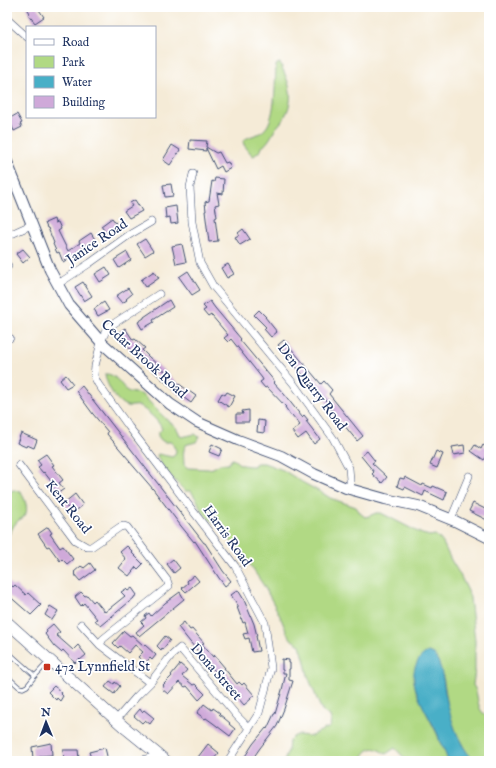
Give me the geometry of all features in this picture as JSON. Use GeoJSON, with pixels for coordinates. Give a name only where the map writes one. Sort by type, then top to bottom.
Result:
{"type":"FeatureCollection","features":[{"type":"Feature","properties":{"kind":"main road"},"geometry":{"type":"LineString","coordinates":[[7,622],[116,720],[162,758]]}},
{"type":"Feature","properties":{"kind":"street"},"geometry":{"type":"LineString","coordinates":[[7,19],[26,36]]}},
{"type":"Feature","properties":{"kind":"street","name":"Cedar Brook Road"},"geometry":{"type":"LineString","coordinates":[[7,162],[50,270],[70,305],[101,342],[170,404],[197,422],[238,440],[281,456],[314,474],[350,489]]}},
{"type":"Feature","properties":{"kind":"street","name":"Den Quarry Road"},"geometry":{"type":"LineString","coordinates":[[193,174],[190,187],[192,222],[200,263],[213,286],[293,383],[333,438],[349,468],[350,489]]}},
{"type":"Feature","properties":{"kind":"street","name":"Janice Road"},"geometry":{"type":"LineString","coordinates":[[58,284],[129,235],[151,222]]}},
{"type":"Feature","properties":{"kind":"street"},"geometry":{"type":"LineString","coordinates":[[7,236],[32,225]]}},
{"type":"Feature","properties":{"kind":"street","name":"Harris Road"},"geometry":{"type":"LineString","coordinates":[[159,294],[107,328],[101,342],[94,376],[98,384],[188,506],[235,566],[265,623],[272,668],[259,713],[228,761]]}},
{"type":"Feature","properties":{"kind":"street","name":"Kent Road"},"geometry":{"type":"LineString","coordinates":[[19,465],[76,540],[87,547],[91,547],[120,527],[127,527],[167,580],[169,586],[103,639],[100,645]]}},
{"type":"Feature","properties":{"kind":"street"},"geometry":{"type":"LineString","coordinates":[[450,519],[469,476]]}},
{"type":"Feature","properties":{"kind":"street"},"geometry":{"type":"LineString","coordinates":[[350,489],[385,499],[418,506],[450,519],[489,538]]}},
{"type":"Feature","properties":{"kind":"street"},"geometry":{"type":"LineString","coordinates":[[81,624],[100,645],[150,683]]}},
{"type":"Feature","properties":{"kind":"street","name":"Dona Street"},"geometry":{"type":"LineString","coordinates":[[116,720],[150,683],[170,657],[180,648],[237,716],[249,728]]}},
{"type":"Feature","properties":{"kind":"street"},"geometry":{"type":"LineString","coordinates":[[139,761],[162,758]]}},
{"type":"Feature","properties":{"kind":"lane"},"geometry":{"type":"LineString","coordinates":[[7,651],[36,676]]}},
{"type":"Feature","properties":{"kind":"lane"},"geometry":{"type":"LineString","coordinates":[[8,678],[19,687],[23,688],[27,686],[49,660]]}},
{"type":"Feature","properties":{"kind":"green space"},"geometry":{"type":"Polygon","coordinates":[[[280,63],[290,89],[290,102],[283,119],[268,141],[261,148],[262,149],[254,156],[244,145],[243,141],[263,131],[269,124],[273,108],[276,66],[280,63]]]}},
{"type":"Feature","properties":{"kind":"green space"},"geometry":{"type":"Polygon","coordinates":[[[105,374],[115,377],[127,391],[144,396],[175,427],[180,436],[182,437],[195,434],[199,437],[198,441],[188,444],[185,447],[184,465],[188,468],[213,468],[220,464],[228,464],[232,459],[239,464],[247,466],[254,466],[257,463],[264,463],[283,470],[330,498],[356,507],[365,517],[376,513],[381,513],[422,534],[430,536],[435,535],[439,538],[459,573],[470,598],[475,640],[475,670],[473,685],[481,710],[489,717],[489,761],[473,761],[461,742],[450,715],[442,673],[434,654],[413,677],[416,691],[440,743],[443,746],[448,761],[407,761],[395,748],[386,754],[377,749],[370,749],[365,753],[362,759],[377,758],[380,761],[284,761],[288,751],[289,741],[293,737],[297,735],[312,736],[330,727],[331,720],[330,716],[323,712],[319,704],[308,676],[300,645],[292,640],[287,633],[264,586],[248,562],[220,527],[202,512],[191,491],[185,491],[161,464],[158,459],[158,454],[172,457],[175,455],[176,450],[172,442],[164,442],[158,436],[158,433],[162,429],[158,422],[140,406],[127,406],[119,401],[107,383],[105,374]]]}},
{"type":"Feature","properties":{"kind":"green space"},"geometry":{"type":"Polygon","coordinates":[[[13,490],[21,491],[26,504],[26,514],[13,526],[7,537],[7,494],[13,490]]]}},
{"type":"Feature","properties":{"kind":"water"},"geometry":{"type":"Polygon","coordinates":[[[428,652],[434,654],[439,663],[449,710],[455,729],[463,746],[474,761],[448,761],[437,733],[420,700],[415,685],[414,670],[420,658],[428,652]]]}},
{"type":"Feature","properties":{"kind":"building"},"geometry":{"type":"Polygon","coordinates":[[[26,7],[37,7],[44,17],[35,23],[28,14],[30,13],[26,7]]]}},
{"type":"Feature","properties":{"kind":"building"},"geometry":{"type":"Polygon","coordinates":[[[17,114],[22,123],[20,124],[22,127],[14,131],[11,124],[10,125],[7,120],[17,114]]]}},
{"type":"Feature","properties":{"kind":"building"},"geometry":{"type":"Polygon","coordinates":[[[190,140],[207,141],[206,147],[216,153],[219,152],[225,163],[228,162],[231,168],[224,172],[221,166],[216,169],[206,148],[206,151],[189,149],[190,140]]]}},
{"type":"Feature","properties":{"kind":"building"},"geometry":{"type":"Polygon","coordinates":[[[172,145],[180,150],[170,165],[163,160],[172,145]]]}},
{"type":"Feature","properties":{"kind":"building"},"geometry":{"type":"Polygon","coordinates":[[[215,178],[224,179],[223,194],[217,193],[219,204],[215,205],[218,241],[209,242],[205,202],[209,201],[212,181],[214,182],[215,178]]]}},
{"type":"Feature","properties":{"kind":"building"},"geometry":{"type":"Polygon","coordinates":[[[171,184],[173,196],[165,197],[163,185],[171,184]]]}},
{"type":"Feature","properties":{"kind":"building"},"geometry":{"type":"Polygon","coordinates":[[[135,200],[142,211],[129,218],[124,211],[132,206],[130,203],[135,200]]]}},
{"type":"Feature","properties":{"kind":"building"},"geometry":{"type":"Polygon","coordinates":[[[176,206],[178,223],[171,224],[170,217],[166,218],[165,208],[176,206]]]}},
{"type":"Feature","properties":{"kind":"building"},"geometry":{"type":"Polygon","coordinates":[[[112,218],[118,226],[106,233],[101,226],[112,218]]]}},
{"type":"Feature","properties":{"kind":"building"},"geometry":{"type":"Polygon","coordinates":[[[54,219],[55,223],[58,222],[61,229],[58,231],[68,251],[91,233],[96,241],[91,244],[90,243],[77,252],[78,253],[63,262],[59,252],[57,253],[45,223],[54,219]]]}},
{"type":"Feature","properties":{"kind":"building"},"geometry":{"type":"Polygon","coordinates":[[[243,229],[250,239],[240,245],[235,237],[239,235],[238,233],[243,229]]]}},
{"type":"Feature","properties":{"kind":"building"},"geometry":{"type":"Polygon","coordinates":[[[145,239],[153,251],[145,256],[137,244],[145,239]]]}},
{"type":"Feature","properties":{"kind":"building"},"geometry":{"type":"Polygon","coordinates":[[[182,244],[186,262],[176,264],[172,246],[182,244]]]}},
{"type":"Feature","properties":{"kind":"building"},"geometry":{"type":"Polygon","coordinates":[[[23,249],[30,257],[23,263],[16,254],[23,249]]]}},
{"type":"Feature","properties":{"kind":"building"},"geometry":{"type":"Polygon","coordinates":[[[127,252],[131,260],[119,268],[114,260],[127,252]]]}},
{"type":"Feature","properties":{"kind":"building"},"geometry":{"type":"Polygon","coordinates":[[[228,264],[234,274],[227,278],[221,268],[228,264]]]}},
{"type":"Feature","properties":{"kind":"building"},"geometry":{"type":"Polygon","coordinates":[[[106,267],[111,275],[100,282],[95,274],[106,267]]]}},
{"type":"Feature","properties":{"kind":"building"},"geometry":{"type":"Polygon","coordinates":[[[154,271],[159,278],[146,287],[141,280],[154,271]]]}},
{"type":"Feature","properties":{"kind":"building"},"geometry":{"type":"Polygon","coordinates":[[[188,271],[200,290],[192,295],[179,277],[188,271]]]}},
{"type":"Feature","properties":{"kind":"building"},"geometry":{"type":"Polygon","coordinates":[[[83,282],[92,296],[84,301],[75,287],[83,282]]]}},
{"type":"Feature","properties":{"kind":"building"},"geometry":{"type":"Polygon","coordinates":[[[128,288],[132,294],[122,303],[116,296],[128,288]]]}},
{"type":"Feature","properties":{"kind":"building"},"geometry":{"type":"Polygon","coordinates":[[[169,300],[173,307],[153,320],[154,322],[142,329],[138,322],[169,300]]]}},
{"type":"Feature","properties":{"kind":"building"},"geometry":{"type":"Polygon","coordinates":[[[210,301],[302,417],[304,415],[308,420],[306,421],[320,439],[314,444],[306,433],[298,439],[292,431],[300,425],[292,415],[291,416],[286,407],[267,387],[265,388],[260,382],[263,380],[262,378],[231,339],[228,342],[224,338],[228,335],[212,316],[211,315],[208,317],[203,311],[206,309],[203,306],[210,301]]]}},
{"type":"Feature","properties":{"kind":"building"},"geometry":{"type":"Polygon","coordinates":[[[104,302],[109,310],[98,316],[94,309],[104,302]]]}},
{"type":"Feature","properties":{"kind":"building"},"geometry":{"type":"Polygon","coordinates":[[[259,310],[277,332],[271,337],[264,329],[266,327],[254,315],[259,310]]]}},
{"type":"Feature","properties":{"kind":"building"},"geometry":{"type":"Polygon","coordinates":[[[125,328],[133,340],[135,339],[145,348],[142,350],[149,357],[179,384],[196,396],[191,403],[176,392],[131,351],[118,333],[125,328]]]}},
{"type":"Feature","properties":{"kind":"building"},"geometry":{"type":"Polygon","coordinates":[[[284,340],[321,384],[324,381],[332,390],[329,394],[363,436],[357,441],[326,403],[327,402],[278,345],[284,340]]]}},
{"type":"Feature","properties":{"kind":"building"},"geometry":{"type":"Polygon","coordinates":[[[66,375],[73,384],[66,388],[60,380],[66,375]]]}},
{"type":"Feature","properties":{"kind":"building"},"geometry":{"type":"Polygon","coordinates":[[[82,386],[205,543],[231,581],[225,586],[195,541],[194,542],[153,489],[107,434],[108,432],[76,391],[82,386]]]}},
{"type":"Feature","properties":{"kind":"building"},"geometry":{"type":"Polygon","coordinates":[[[227,392],[235,396],[229,407],[218,400],[222,393],[225,395],[227,392]]]}},
{"type":"Feature","properties":{"kind":"building"},"geometry":{"type":"Polygon","coordinates":[[[249,410],[249,422],[236,422],[236,414],[243,414],[242,411],[249,410]]]}},
{"type":"Feature","properties":{"kind":"building"},"geometry":{"type":"Polygon","coordinates":[[[258,420],[265,421],[264,433],[257,432],[258,420]]]}},
{"type":"Feature","properties":{"kind":"building"},"geometry":{"type":"Polygon","coordinates":[[[21,433],[37,440],[34,448],[27,445],[26,447],[17,443],[21,433]]]}},
{"type":"Feature","properties":{"kind":"building"},"geometry":{"type":"Polygon","coordinates":[[[212,444],[222,449],[219,456],[209,452],[212,444]]]}},
{"type":"Feature","properties":{"kind":"building"},"geometry":{"type":"Polygon","coordinates":[[[464,445],[465,453],[454,455],[452,447],[464,445]]]}},
{"type":"Feature","properties":{"kind":"building"},"geometry":{"type":"Polygon","coordinates":[[[475,445],[481,449],[483,445],[488,448],[486,451],[489,453],[484,460],[471,451],[475,445]]]}},
{"type":"Feature","properties":{"kind":"building"},"geometry":{"type":"Polygon","coordinates":[[[367,451],[375,461],[372,463],[387,477],[382,483],[372,474],[374,472],[361,456],[367,451]]]}},
{"type":"Feature","properties":{"kind":"building"},"geometry":{"type":"Polygon","coordinates":[[[436,451],[443,454],[437,468],[430,465],[436,451]]]}},
{"type":"Feature","properties":{"kind":"building"},"geometry":{"type":"Polygon","coordinates":[[[46,454],[54,465],[52,466],[63,480],[59,483],[64,489],[57,494],[52,487],[51,481],[38,467],[41,465],[37,460],[46,454]]]}},
{"type":"Feature","properties":{"kind":"building"},"geometry":{"type":"Polygon","coordinates":[[[405,477],[422,486],[423,484],[432,488],[433,486],[447,492],[444,500],[425,491],[423,496],[405,487],[404,489],[397,486],[400,478],[404,479],[405,477]]]}},
{"type":"Feature","properties":{"kind":"building"},"geometry":{"type":"Polygon","coordinates":[[[75,494],[83,505],[72,514],[64,503],[75,494]]]}},
{"type":"Feature","properties":{"kind":"building"},"geometry":{"type":"Polygon","coordinates":[[[473,503],[489,511],[489,521],[469,511],[473,503]]]}},
{"type":"Feature","properties":{"kind":"building"},"geometry":{"type":"Polygon","coordinates":[[[48,527],[52,533],[50,534],[60,548],[63,546],[73,559],[67,564],[62,559],[60,561],[49,546],[47,547],[38,534],[48,527]]]}},
{"type":"Feature","properties":{"kind":"building"},"geometry":{"type":"Polygon","coordinates":[[[127,546],[143,564],[138,569],[136,567],[129,576],[119,568],[126,559],[120,552],[127,546]]]}},
{"type":"Feature","properties":{"kind":"building"},"geometry":{"type":"Polygon","coordinates":[[[173,559],[180,568],[174,573],[167,564],[173,559]]]}},
{"type":"Feature","properties":{"kind":"building"},"geometry":{"type":"Polygon","coordinates":[[[90,563],[95,570],[80,581],[74,572],[81,566],[84,568],[90,563]]]}},
{"type":"Feature","properties":{"kind":"building"},"geometry":{"type":"Polygon","coordinates":[[[194,575],[199,581],[186,592],[182,588],[194,575]]]}},
{"type":"Feature","properties":{"kind":"building"},"geometry":{"type":"Polygon","coordinates":[[[7,581],[13,587],[15,585],[26,595],[28,593],[41,605],[31,615],[7,594],[7,581]]]}},
{"type":"Feature","properties":{"kind":"building"},"geometry":{"type":"Polygon","coordinates":[[[132,588],[137,595],[100,626],[95,620],[97,619],[84,603],[81,606],[75,597],[81,592],[85,596],[87,595],[93,602],[95,600],[105,612],[125,596],[121,592],[126,589],[128,591],[132,588]]]}},
{"type":"Feature","properties":{"kind":"building"},"geometry":{"type":"Polygon","coordinates":[[[238,590],[254,624],[259,651],[252,652],[249,638],[245,639],[243,634],[248,633],[245,622],[243,623],[237,607],[239,607],[231,595],[238,590]]]}},
{"type":"Feature","properties":{"kind":"building"},"geometry":{"type":"Polygon","coordinates":[[[180,592],[184,599],[139,636],[136,632],[144,625],[141,622],[146,618],[145,616],[149,613],[151,616],[180,592]]]}},
{"type":"Feature","properties":{"kind":"building"},"geometry":{"type":"Polygon","coordinates":[[[50,606],[58,611],[52,620],[45,615],[50,606]]]}},
{"type":"Feature","properties":{"kind":"building"},"geometry":{"type":"Polygon","coordinates":[[[184,622],[204,643],[202,644],[213,657],[214,655],[237,684],[239,682],[242,685],[244,683],[254,695],[244,705],[178,627],[184,622]]]}},
{"type":"Feature","properties":{"kind":"building"},"geometry":{"type":"Polygon","coordinates":[[[53,624],[60,632],[56,635],[73,650],[78,645],[86,655],[75,663],[63,650],[61,652],[54,646],[45,634],[47,632],[46,630],[53,624]]]}},
{"type":"Feature","properties":{"kind":"building"},"geometry":{"type":"Polygon","coordinates":[[[124,631],[130,636],[132,635],[156,655],[152,660],[150,658],[145,663],[138,657],[143,652],[135,645],[128,653],[120,646],[118,648],[113,643],[124,631]]]}},
{"type":"Feature","properties":{"kind":"building"},"geometry":{"type":"Polygon","coordinates":[[[165,636],[170,640],[161,650],[157,646],[165,636]]]}},
{"type":"Feature","properties":{"kind":"building"},"geometry":{"type":"Polygon","coordinates":[[[282,659],[289,660],[289,680],[293,681],[284,709],[277,726],[251,761],[242,761],[253,744],[266,728],[267,729],[275,714],[286,673],[283,673],[282,670],[282,659]]]}},
{"type":"Feature","properties":{"kind":"building"},"geometry":{"type":"Polygon","coordinates":[[[180,664],[187,670],[182,676],[193,685],[195,684],[205,694],[199,700],[187,686],[185,687],[179,682],[168,694],[162,689],[164,686],[163,685],[172,676],[171,675],[180,664]]]}},
{"type":"Feature","properties":{"kind":"building"},"geometry":{"type":"Polygon","coordinates":[[[110,681],[114,684],[115,682],[120,686],[114,694],[105,687],[110,681]]]}},
{"type":"Feature","properties":{"kind":"building"},"geometry":{"type":"Polygon","coordinates":[[[54,686],[62,693],[61,694],[63,696],[60,701],[57,698],[56,700],[48,692],[54,686]]]}},
{"type":"Feature","properties":{"kind":"building"},"geometry":{"type":"Polygon","coordinates":[[[204,704],[212,710],[213,708],[220,713],[219,714],[235,729],[230,736],[197,713],[204,704]]]}},
{"type":"Feature","properties":{"kind":"building"},"geometry":{"type":"Polygon","coordinates":[[[140,709],[142,712],[144,710],[154,718],[150,724],[145,720],[142,723],[134,716],[140,709]]]}},
{"type":"Feature","properties":{"kind":"building"},"geometry":{"type":"Polygon","coordinates":[[[51,743],[52,755],[40,756],[40,758],[33,759],[32,747],[51,743]]]}},
{"type":"Feature","properties":{"kind":"building"},"geometry":{"type":"Polygon","coordinates":[[[208,744],[219,753],[212,761],[195,761],[208,744]]]}},
{"type":"Feature","properties":{"kind":"building"},"geometry":{"type":"Polygon","coordinates":[[[105,748],[107,756],[92,761],[89,752],[105,748]]]}},
{"type":"Feature","properties":{"kind":"building"},"geometry":{"type":"Polygon","coordinates":[[[63,750],[78,750],[79,758],[64,759],[63,750]]]}},
{"type":"Feature","properties":{"kind":"place","name":"472 Lynnfield St"},"geometry":{"type":"Point","coordinates":[47,667]}}]}
